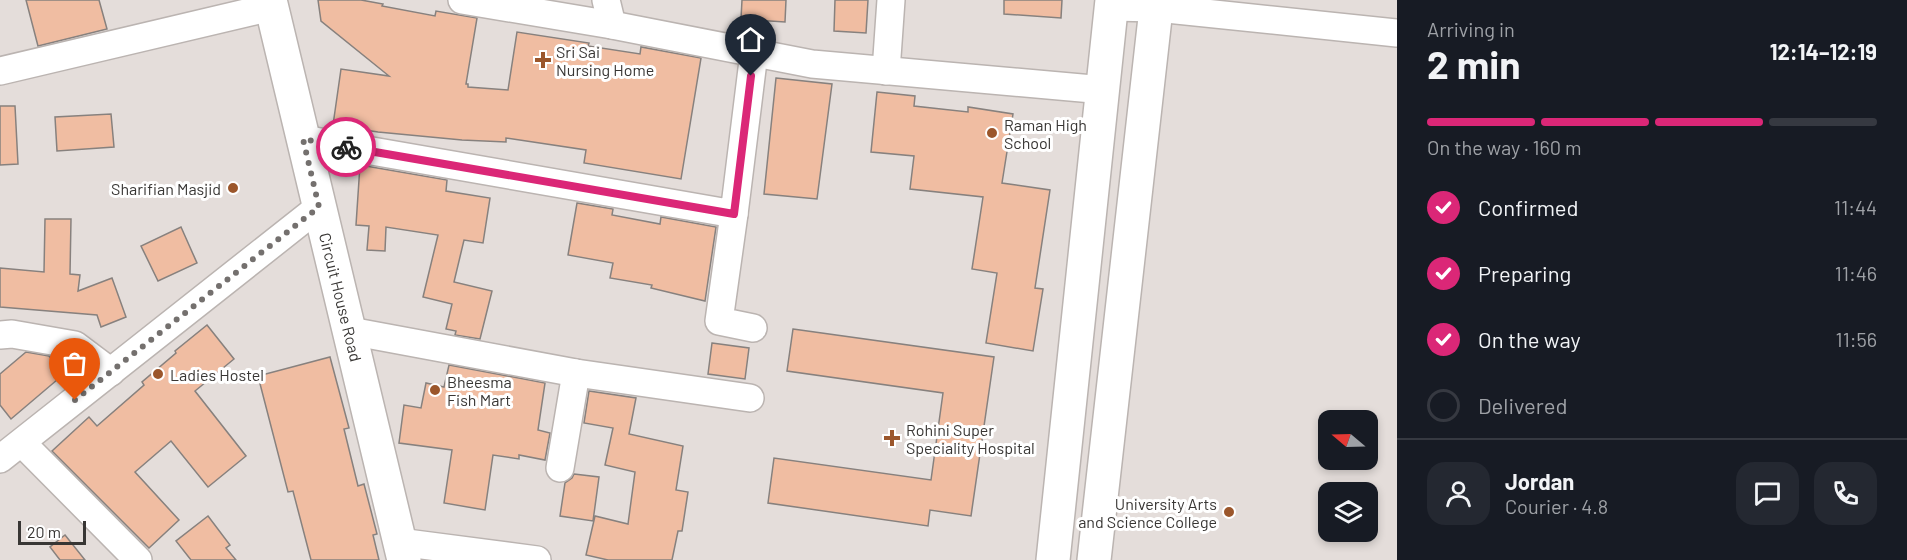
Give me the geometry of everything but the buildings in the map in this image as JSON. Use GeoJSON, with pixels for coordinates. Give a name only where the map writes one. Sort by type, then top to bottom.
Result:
{"type":"FeatureCollection","features":[{"type":"Feature","properties":{"kind":"main road","name":"Circuit House Road"},"geometry":{"type":"LineString","coordinates":[[270,3],[402,551]]}},
{"type":"Feature","properties":{"kind":"main road"},"geometry":{"type":"LineString","coordinates":[[1053,560],[1112,3]]}},
{"type":"Feature","properties":{"kind":"main road"},"geometry":{"type":"LineString","coordinates":[[1094,560],[1157,4]]}},
{"type":"Feature","properties":{"kind":"street"},"geometry":{"type":"LineString","coordinates":[[462,0],[609,13],[754,53],[812,64],[1104,90]]}},
{"type":"Feature","properties":{"kind":"street"},"geometry":{"type":"LineString","coordinates":[[886,71],[891,0]]}},
{"type":"Feature","properties":{"kind":"street"},"geometry":{"type":"LineString","coordinates":[[0,71],[270,3]]}},
{"type":"Feature","properties":{"kind":"street"},"geometry":{"type":"LineString","coordinates":[[1112,3],[1157,4],[1397,33]]}},
{"type":"Feature","properties":{"kind":"street"},"geometry":{"type":"LineString","coordinates":[[753,328],[719,321],[754,53]]}},
{"type":"Feature","properties":{"kind":"street"},"geometry":{"type":"LineString","coordinates":[[303,139],[734,214]]}},
{"type":"Feature","properties":{"kind":"street"},"geometry":{"type":"LineString","coordinates":[[0,459],[319,207]]}},
{"type":"Feature","properties":{"kind":"street"},"geometry":{"type":"LineString","coordinates":[[350,331],[576,373],[750,398]]}},
{"type":"Feature","properties":{"kind":"street"},"geometry":{"type":"LineString","coordinates":[[0,334],[75,345],[111,372]]}},
{"type":"Feature","properties":{"kind":"street"},"geometry":{"type":"LineString","coordinates":[[560,468],[576,373]]}},
{"type":"Feature","properties":{"kind":"street"},"geometry":{"type":"LineString","coordinates":[[22,442],[138,560]]}},
{"type":"Feature","properties":{"kind":"street"},"geometry":{"type":"LineString","coordinates":[[402,551],[537,560]]}},
{"type":"Feature","properties":{"kind":"way so far"},"geometry":{"type":"LineString","coordinates":[[75,400],[319,207],[303,139],[346,147]]}},
{"type":"Feature","properties":{"kind":"place","name":"Sri Sai Nursing Home"},"geometry":{"type":"Point","coordinates":[543,60]}},
{"type":"Feature","properties":{"kind":"place","name":"Raman High School"},"geometry":{"type":"Point","coordinates":[992,133]}},
{"type":"Feature","properties":{"kind":"place","name":"Sharifian Masjid"},"geometry":{"type":"Point","coordinates":[233,188]}},
{"type":"Feature","properties":{"kind":"place","name":"Ladies Hostel"},"geometry":{"type":"Point","coordinates":[158,374]}},
{"type":"Feature","properties":{"kind":"place","name":"Bheesma Fish Mart"},"geometry":{"type":"Point","coordinates":[435,390]}},
{"type":"Feature","properties":{"kind":"place","name":"Rohini Super Speciality Hospital"},"geometry":{"type":"Point","coordinates":[892,438]}},
{"type":"Feature","properties":{"kind":"place","name":"University Arts and Science College"},"geometry":{"type":"Point","coordinates":[1229,512]}},
{"type":"Feature","properties":{"kind":"route"},"geometry":{"type":"LineString","coordinates":[[346,147],[734,214],[751,76]]}}]}
